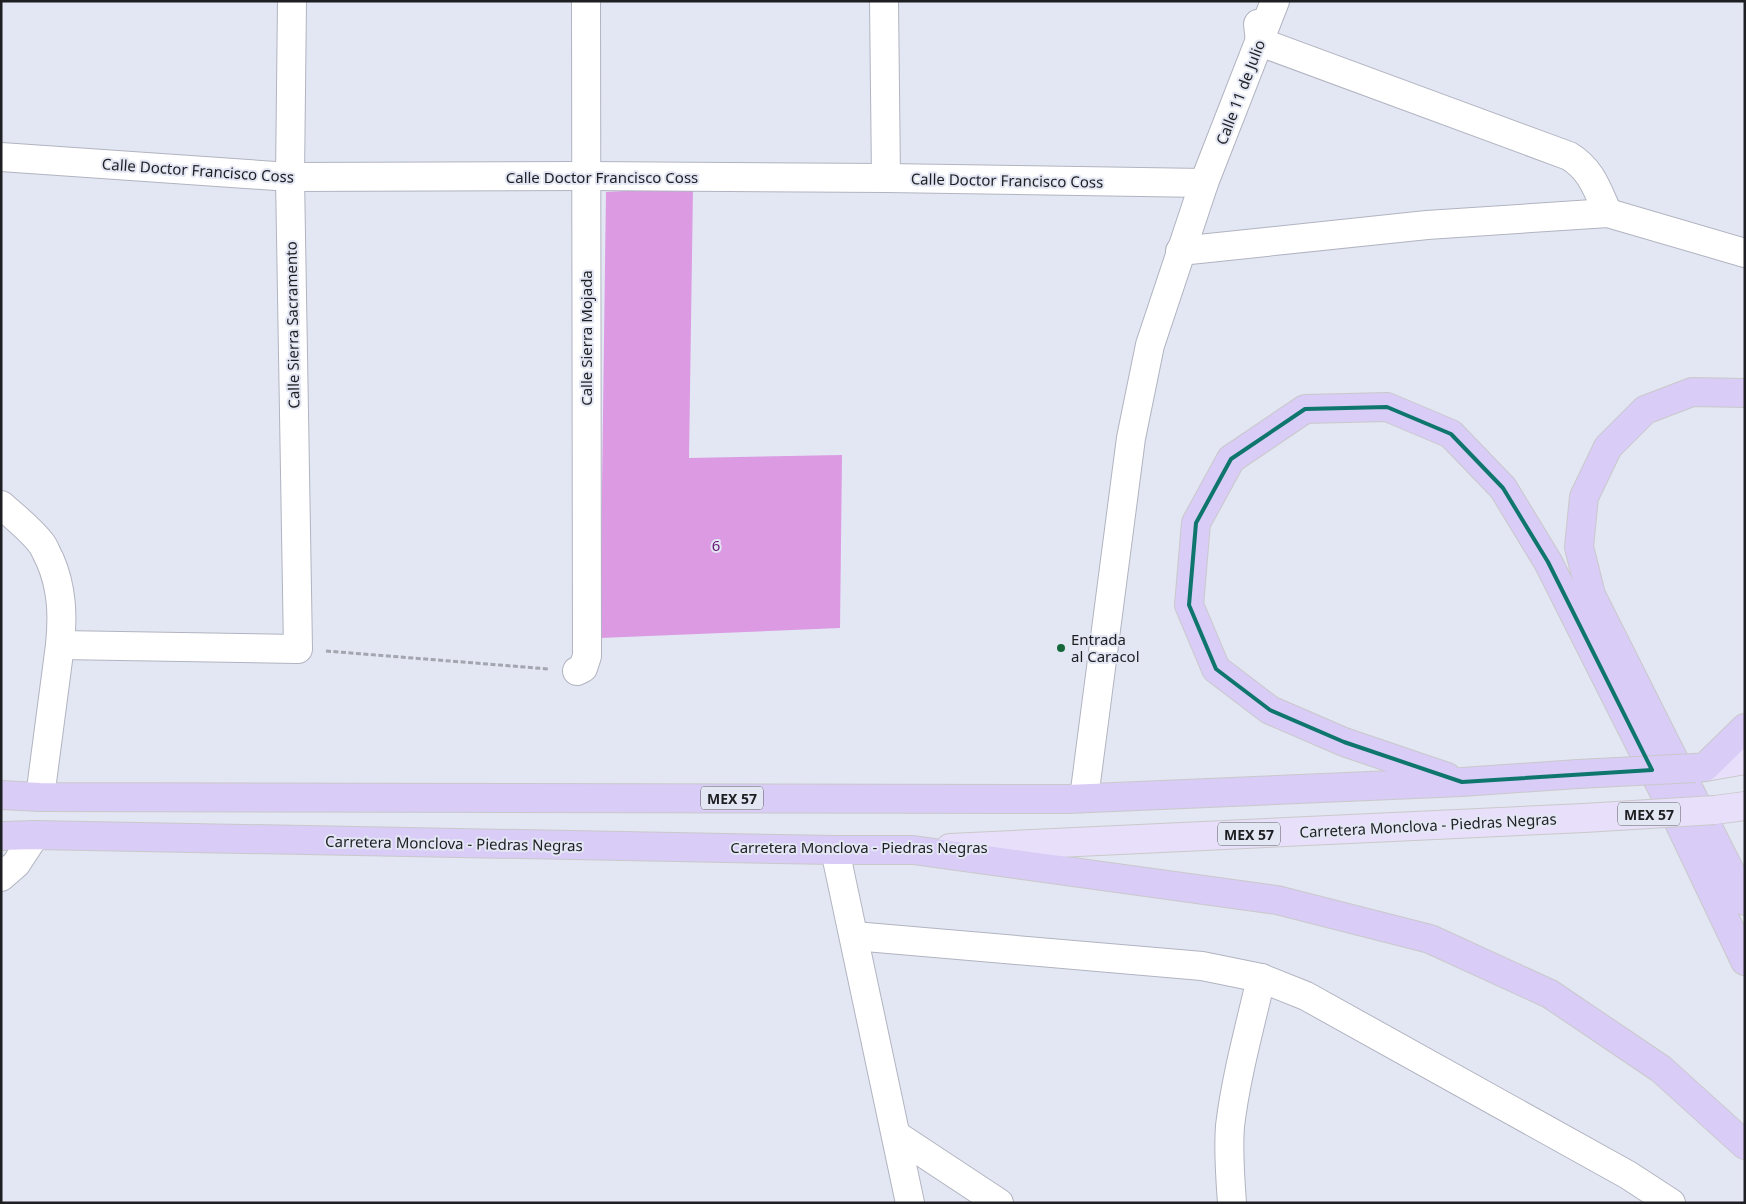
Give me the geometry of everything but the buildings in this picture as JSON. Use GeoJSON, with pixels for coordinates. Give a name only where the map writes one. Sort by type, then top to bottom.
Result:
{"type":"FeatureCollection","features":[{"type":"Feature","properties":{"kind":"highway"},"geometry":{"type":"LineString","coordinates":[[1745,393],[1692,392],[1645,410],[1608,447],[1584,497],[1579,547],[1591,595],[1745,901]]}},
{"type":"Feature","properties":{"kind":"highway"},"geometry":{"type":"LineString","coordinates":[[1462,782],[1344,742],[1270,710],[1216,669],[1189,605],[1196,523],[1231,459],[1305,409],[1387,407],[1451,434],[1502,488],[1556,579],[1666,796],[1745,961]]}},
{"type":"Feature","properties":{"kind":"highway"},"geometry":{"type":"LineString","coordinates":[[1700,767],[1745,728]]}},
{"type":"Feature","properties":{"kind":"highway","name":"MEX 57"},"geometry":{"type":"LineString","coordinates":[[1,795],[1084,798],[1462,782],[1700,767]]}},
{"type":"Feature","properties":{"kind":"highway","name":"Carretera Monclova - Piedras Negras"},"geometry":{"type":"LineString","coordinates":[[1,836],[35,835],[914,850]]}},
{"type":"Feature","properties":{"kind":"highway"},"geometry":{"type":"LineString","coordinates":[[914,850],[1277,900],[1430,939],[1550,994],[1661,1069],[1745,1145]]}},
{"type":"Feature","properties":{"kind":"main road","name":"MEX 57"},"geometry":{"type":"LineString","coordinates":[[1700,767],[1745,760]]}},
{"type":"Feature","properties":{"kind":"main road","name":"Carretera Monclova - Piedras Negras"},"geometry":{"type":"LineString","coordinates":[[914,850],[1584,818],[1715,810],[1745,806]]}},
{"type":"Feature","properties":{"kind":"street","name":"Calle Sierra Sacramento"},"geometry":{"type":"LineString","coordinates":[[292,1],[290,177],[298,649]]}},
{"type":"Feature","properties":{"kind":"street","name":"Calle Sierra Mojada"},"geometry":{"type":"LineString","coordinates":[[577,671],[583,668],[587,656],[586,1]]}},
{"type":"Feature","properties":{"kind":"street"},"geometry":{"type":"LineString","coordinates":[[884,1],[886,178]]}},
{"type":"Feature","properties":{"kind":"street"},"geometry":{"type":"LineString","coordinates":[[1256,1],[1260,42],[1569,156],[1590,173],[1608,213]]}},
{"type":"Feature","properties":{"kind":"street","name":"Calle 11 de Julio"},"geometry":{"type":"LineString","coordinates":[[1084,798],[1131,438],[1150,345],[1204,184],[1275,1]]}},
{"type":"Feature","properties":{"kind":"street","name":"Calle Doctor Francisco Coss"},"geometry":{"type":"LineString","coordinates":[[1,157],[290,177],[886,178],[1204,184]]}},
{"type":"Feature","properties":{"kind":"street"},"geometry":{"type":"LineString","coordinates":[[1180,251],[1341,232],[1608,213],[1745,253]]}},
{"type":"Feature","properties":{"kind":"street"},"geometry":{"type":"LineString","coordinates":[[1,505],[34,534],[43,545],[54,569],[60,593],[62,620],[60,645],[40,796]]}},
{"type":"Feature","properties":{"kind":"street"},"geometry":{"type":"LineString","coordinates":[[60,645],[298,649]]}},
{"type":"Feature","properties":{"kind":"street"},"geometry":{"type":"LineString","coordinates":[[1,877],[16,864],[35,835]]}},
{"type":"Feature","properties":{"kind":"street"},"geometry":{"type":"LineString","coordinates":[[835,850],[910,1203]]}},
{"type":"Feature","properties":{"kind":"street"},"geometry":{"type":"LineString","coordinates":[[854,936],[1202,966],[1261,978],[1306,996],[1628,1174],[1671,1203]]}},
{"type":"Feature","properties":{"kind":"street"},"geometry":{"type":"LineString","coordinates":[[1232,1203],[1229,1171],[1230,1127],[1238,1079],[1261,978]]}},
{"type":"Feature","properties":{"kind":"street"},"geometry":{"type":"LineString","coordinates":[[896,1136],[999,1203]]}},
{"type":"Feature","properties":{"kind":"path"},"geometry":{"type":"LineString","coordinates":[[298,649],[577,671]]}},
{"type":"Feature","properties":{"kind":"highlighted area"},"geometry":{"type":"Polygon","coordinates":[[[1387,407],[1451,434],[1503,488],[1548,562],[1652,770],[1462,782],[1344,742],[1270,710],[1216,669],[1189,605],[1196,523],[1231,459],[1305,409],[1387,407]]]}},
{"type":"Feature","properties":{"kind":"green space","name":"6"},"geometry":{"type":"Polygon","coordinates":[[[693,187],[689,458],[842,455],[840,628],[600,638],[606,192],[693,187]]]}},
{"type":"Feature","properties":{"kind":"place","name":"Entrada al Caracol"},"geometry":{"type":"Point","coordinates":[1061,648]}}]}
